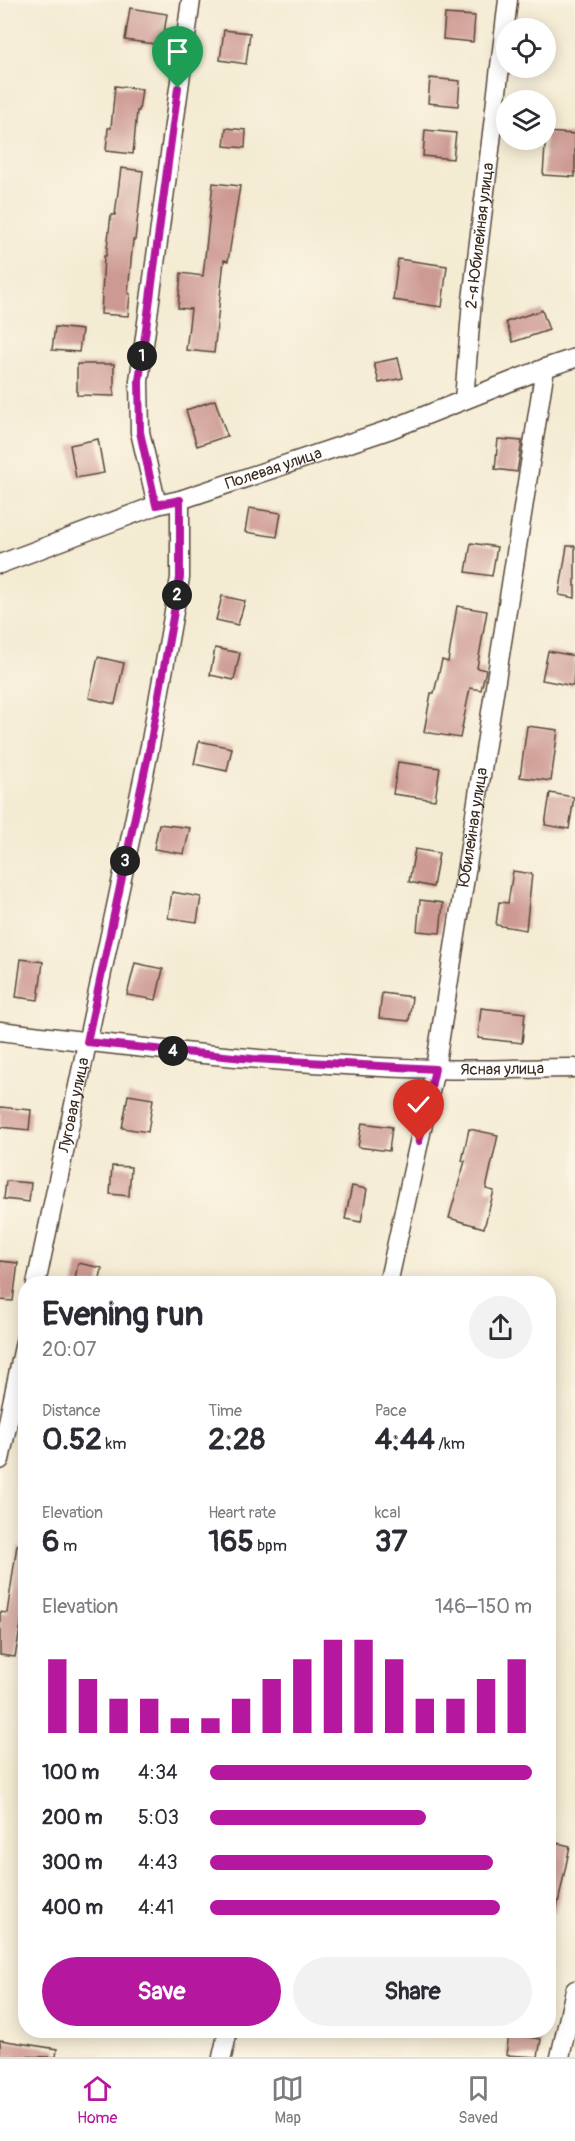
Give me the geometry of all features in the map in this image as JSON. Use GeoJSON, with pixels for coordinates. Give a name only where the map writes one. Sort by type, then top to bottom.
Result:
{"type":"FeatureCollection","features":[{"type":"Feature","properties":{"kind":"street"},"geometry":{"type":"LineString","coordinates":[[156,505],[140,432],[139,381],[191,0]]}},
{"type":"Feature","properties":{"kind":"street","name":"2-я Юбилейная улица"},"geometry":{"type":"LineString","coordinates":[[464,400],[472,300],[508,0]]}},
{"type":"Feature","properties":{"kind":"street","name":"Полевая улица"},"geometry":{"type":"LineString","coordinates":[[0,564],[156,505],[180,500],[391,429],[575,358]]}},
{"type":"Feature","properties":{"kind":"street","name":"Юбилейная улица"},"geometry":{"type":"LineString","coordinates":[[390,1276],[435,1069],[545,368]]}},
{"type":"Feature","properties":{"kind":"street","name":"Луговая улица"},"geometry":{"type":"LineString","coordinates":[[38,1276],[150,746],[180,578],[180,500]]}},
{"type":"Feature","properties":{"kind":"street","name":"Ясная улица"},"geometry":{"type":"LineString","coordinates":[[0,1031],[253,1059],[435,1069],[575,1068]]}},
{"type":"Feature","properties":{"kind":"street"},"geometry":{"type":"LineString","coordinates":[[0,1460],[18,1375]]}},
{"type":"Feature","properties":{"kind":"street"},"geometry":{"type":"LineString","coordinates":[[560,2057],[575,1990]]}},
{"type":"Feature","properties":{"kind":"street"},"geometry":{"type":"LineString","coordinates":[[222,2057],[226,2038]]}},
{"type":"Feature","properties":{"kind":"building"},"geometry":{"type":"Polygon","coordinates":[[[130,8],[167,14],[162,45],[125,40],[130,8]]]}},
{"type":"Feature","properties":{"kind":"building"},"geometry":{"type":"Polygon","coordinates":[[[445,14],[475,16],[473,42],[443,39],[445,14]]]}},
{"type":"Feature","properties":{"kind":"building"},"geometry":{"type":"Polygon","coordinates":[[[224,30],[250,33],[246,64],[220,60],[224,30]]]}},
{"type":"Feature","properties":{"kind":"building"},"geometry":{"type":"Polygon","coordinates":[[[430,78],[460,81],[458,106],[428,103],[430,78]]]}},
{"type":"Feature","properties":{"kind":"building"},"geometry":{"type":"Polygon","coordinates":[[[115,86],[142,89],[139,111],[137,111],[133,154],[106,151],[115,86]]]}},
{"type":"Feature","properties":{"kind":"building"},"geometry":{"type":"Polygon","coordinates":[[[226,128],[246,130],[245,148],[224,146],[226,128]]]}},
{"type":"Feature","properties":{"kind":"building"},"geometry":{"type":"Polygon","coordinates":[[[425,130],[456,133],[453,159],[423,156],[425,130]]]}},
{"type":"Feature","properties":{"kind":"building"},"geometry":{"type":"Polygon","coordinates":[[[556,133],[575,134],[575,177],[543,175],[545,150],[556,150],[556,133]]]}},
{"type":"Feature","properties":{"kind":"building"},"geometry":{"type":"Polygon","coordinates":[[[121,168],[143,171],[135,240],[133,240],[128,316],[101,314],[104,256],[106,256],[111,215],[115,215],[121,168]]]}},
{"type":"Feature","properties":{"kind":"building"},"geometry":{"type":"Polygon","coordinates":[[[213,183],[240,186],[228,261],[224,260],[214,353],[186,350],[191,309],[178,308],[181,273],[203,276],[213,183]]]}},
{"type":"Feature","properties":{"kind":"building"},"geometry":{"type":"Polygon","coordinates":[[[398,259],[447,266],[442,307],[393,300],[398,259]]]}},
{"type":"Feature","properties":{"kind":"building"},"geometry":{"type":"Polygon","coordinates":[[[542,310],[549,330],[513,342],[506,322],[542,310]]]}},
{"type":"Feature","properties":{"kind":"building"},"geometry":{"type":"Polygon","coordinates":[[[55,327],[82,330],[79,352],[52,350],[55,327]]]}},
{"type":"Feature","properties":{"kind":"building"},"geometry":{"type":"Polygon","coordinates":[[[398,358],[403,378],[379,383],[374,363],[398,358]]]}},
{"type":"Feature","properties":{"kind":"building"},"geometry":{"type":"Polygon","coordinates":[[[77,364],[114,364],[114,396],[77,395],[77,364]]]}},
{"type":"Feature","properties":{"kind":"building"},"geometry":{"type":"Polygon","coordinates":[[[215,400],[227,436],[197,446],[186,410],[215,400]]]}},
{"type":"Feature","properties":{"kind":"building"},"geometry":{"type":"Polygon","coordinates":[[[98,439],[104,473],[76,478],[70,445],[98,439]]]}},
{"type":"Feature","properties":{"kind":"building"},"geometry":{"type":"Polygon","coordinates":[[[498,439],[522,441],[517,472],[495,469],[498,439]]]}},
{"type":"Feature","properties":{"kind":"building"},"geometry":{"type":"Polygon","coordinates":[[[249,508],[281,513],[277,537],[245,532],[249,508]]]}},
{"type":"Feature","properties":{"kind":"building"},"geometry":{"type":"Polygon","coordinates":[[[471,543],[497,547],[492,576],[466,572],[471,543]]]}},
{"type":"Feature","properties":{"kind":"building"},"geometry":{"type":"Polygon","coordinates":[[[567,546],[575,546],[575,598],[559,595],[567,546]]]}},
{"type":"Feature","properties":{"kind":"building"},"geometry":{"type":"Polygon","coordinates":[[[222,596],[245,601],[238,625],[216,620],[222,596]]]}},
{"type":"Feature","properties":{"kind":"building"},"geometry":{"type":"Polygon","coordinates":[[[457,606],[487,611],[477,668],[486,670],[481,690],[470,688],[460,738],[424,732],[431,693],[434,693],[442,660],[448,662],[457,606]]]}},
{"type":"Feature","properties":{"kind":"building"},"geometry":{"type":"Polygon","coordinates":[[[215,648],[240,653],[234,680],[210,675],[215,648]]]}},
{"type":"Feature","properties":{"kind":"building"},"geometry":{"type":"Polygon","coordinates":[[[548,651],[575,656],[573,686],[542,680],[548,651]]]}},
{"type":"Feature","properties":{"kind":"building"},"geometry":{"type":"Polygon","coordinates":[[[98,657],[124,663],[115,704],[89,698],[98,657]]]}},
{"type":"Feature","properties":{"kind":"building"},"geometry":{"type":"Polygon","coordinates":[[[527,726],[558,730],[551,781],[520,777],[527,726]]]}},
{"type":"Feature","properties":{"kind":"building"},"geometry":{"type":"Polygon","coordinates":[[[199,741],[232,748],[227,771],[194,764],[199,741]]]}},
{"type":"Feature","properties":{"kind":"building"},"geometry":{"type":"Polygon","coordinates":[[[398,762],[440,768],[435,800],[393,794],[398,762]]]}},
{"type":"Feature","properties":{"kind":"building"},"geometry":{"type":"Polygon","coordinates":[[[550,793],[574,797],[569,829],[545,825],[550,793]]]}},
{"type":"Feature","properties":{"kind":"building"},"geometry":{"type":"Polygon","coordinates":[[[159,824],[190,828],[184,854],[154,849],[159,824]]]}},
{"type":"Feature","properties":{"kind":"building"},"geometry":{"type":"Polygon","coordinates":[[[415,849],[439,853],[433,887],[409,882],[415,849]]]}},
{"type":"Feature","properties":{"kind":"building"},"geometry":{"type":"Polygon","coordinates":[[[513,871],[532,874],[526,930],[496,925],[499,902],[508,903],[513,871]]]}},
{"type":"Feature","properties":{"kind":"building"},"geometry":{"type":"Polygon","coordinates":[[[172,892],[201,897],[197,922],[168,918],[172,892]]]}},
{"type":"Feature","properties":{"kind":"building"},"geometry":{"type":"Polygon","coordinates":[[[420,900],[443,903],[440,933],[417,931],[420,900]]]}},
{"type":"Feature","properties":{"kind":"building"},"geometry":{"type":"Polygon","coordinates":[[[21,959],[43,962],[38,1000],[16,997],[21,959]]]}},
{"type":"Feature","properties":{"kind":"building"},"geometry":{"type":"Polygon","coordinates":[[[135,963],[163,969],[156,1000],[127,995],[135,963]]]}},
{"type":"Feature","properties":{"kind":"building"},"geometry":{"type":"Polygon","coordinates":[[[382,993],[412,997],[409,1021],[379,1018],[382,993]]]}},
{"type":"Feature","properties":{"kind":"building"},"geometry":{"type":"Polygon","coordinates":[[[481,1008],[525,1013],[522,1043],[478,1038],[481,1008]]]}},
{"type":"Feature","properties":{"kind":"building"},"geometry":{"type":"Polygon","coordinates":[[[128,1095],[153,1099],[148,1132],[122,1128],[128,1095]]]}},
{"type":"Feature","properties":{"kind":"building"},"geometry":{"type":"Polygon","coordinates":[[[0,1107],[31,1110],[29,1130],[0,1127],[0,1107]]]}},
{"type":"Feature","properties":{"kind":"building"},"geometry":{"type":"Polygon","coordinates":[[[362,1123],[392,1127],[389,1151],[358,1147],[362,1123]]]}},
{"type":"Feature","properties":{"kind":"building"},"geometry":{"type":"Polygon","coordinates":[[[469,1129],[498,1135],[486,1189],[494,1191],[484,1228],[449,1218],[465,1161],[462,1161],[469,1129]]]}},
{"type":"Feature","properties":{"kind":"building"},"geometry":{"type":"Polygon","coordinates":[[[112,1166],[131,1167],[129,1196],[110,1194],[112,1166]]]}},
{"type":"Feature","properties":{"kind":"building"},"geometry":{"type":"Polygon","coordinates":[[[6,1181],[31,1183],[29,1202],[4,1199],[6,1181]]]}},
{"type":"Feature","properties":{"kind":"building"},"geometry":{"type":"Polygon","coordinates":[[[352,1186],[367,1189],[361,1222],[345,1219],[352,1186]]]}},
{"type":"Feature","properties":{"kind":"building"},"geometry":{"type":"Polygon","coordinates":[[[0,1261],[18,1263],[13,1301],[0,1300],[0,1261]]]}},
{"type":"Feature","properties":{"kind":"building"},"geometry":{"type":"Polygon","coordinates":[[[78,1263],[102,1268],[100,1276],[76,1276],[78,1263]]]}},
{"type":"Feature","properties":{"kind":"building"},"geometry":{"type":"Polygon","coordinates":[[[18,1545],[18,1641],[15,1657],[0,1655],[0,1612],[7,1613],[18,1545]]]}},
{"type":"Feature","properties":{"kind":"building"},"geometry":{"type":"Polygon","coordinates":[[[556,1843],[570,1846],[556,1913],[556,1843]]]}},
{"type":"Feature","properties":{"kind":"building"},"geometry":{"type":"Polygon","coordinates":[[[508,2038],[541,2039],[538,2057],[506,2055],[508,2038]]]}},
{"type":"Feature","properties":{"kind":"building"},"geometry":{"type":"Polygon","coordinates":[[[0,2040],[57,2049],[56,2057],[0,2056],[0,2040]]]}},
{"type":"Feature","properties":{"kind":"route"},"geometry":{"type":"LineString","coordinates":[[178,88],[139,381],[140,432],[156,505],[180,500],[180,578],[150,746],[87,1042],[253,1059],[435,1069],[419,1141]]}}]}
